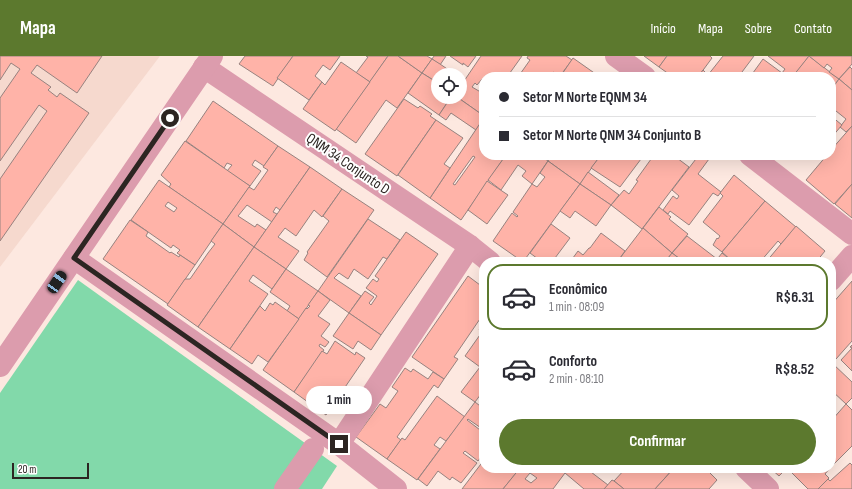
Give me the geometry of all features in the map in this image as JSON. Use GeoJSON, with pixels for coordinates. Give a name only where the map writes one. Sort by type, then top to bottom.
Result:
{"type":"FeatureCollection","features":[{"type":"Feature","properties":{"kind":"street"},"geometry":{"type":"LineString","coordinates":[[616,56],[638,72]]}},
{"type":"Feature","properties":{"kind":"street"},"geometry":{"type":"LineString","coordinates":[[0,366],[208,62]]}},
{"type":"Feature","properties":{"kind":"street","name":"QNM 34 Conjunto D"},"geometry":{"type":"LineString","coordinates":[[208,62],[484,257]]}},
{"type":"Feature","properties":{"kind":"street"},"geometry":{"type":"LineString","coordinates":[[756,160],[852,234]]}},
{"type":"Feature","properties":{"kind":"street"},"geometry":{"type":"LineString","coordinates":[[339,444],[470,246]]}},
{"type":"Feature","properties":{"kind":"street"},"geometry":{"type":"LineString","coordinates":[[836,274],[852,256]]}},
{"type":"Feature","properties":{"kind":"street"},"geometry":{"type":"LineString","coordinates":[[74,258],[339,444],[396,489]]}},
{"type":"Feature","properties":{"kind":"street"},"geometry":{"type":"LineString","coordinates":[[285,489],[313,449]]}},
{"type":"Feature","properties":{"kind":"street"},"geometry":{"type":"LineString","coordinates":[[751,473],[768,489]]}},
{"type":"Feature","properties":{"kind":"shaded area"},"geometry":{"type":"Polygon","coordinates":[[[0,56],[160,56],[0,267],[0,56]]]}},
{"type":"Feature","properties":{"kind":"green space"},"geometry":{"type":"Polygon","coordinates":[[[78,280],[337,466],[322,489],[0,489],[0,393],[78,280]]]}},
{"type":"Feature","properties":{"kind":"building"},"geometry":{"type":"Polygon","coordinates":[[[0,56],[102,56],[77,93],[37,65],[31,73],[51,87],[48,90],[57,97],[60,93],[89,113],[0,241],[0,179],[47,111],[39,105],[0,161],[0,98],[20,69],[11,63],[0,80],[0,56]]]}},
{"type":"Feature","properties":{"kind":"building"},"geometry":{"type":"Polygon","coordinates":[[[245,56],[293,56],[273,86],[239,64],[245,56]]]}},
{"type":"Feature","properties":{"kind":"building"},"geometry":{"type":"Polygon","coordinates":[[[293,56],[340,56],[330,70],[323,65],[315,76],[322,82],[309,100],[277,78],[293,56]]]}},
{"type":"Feature","properties":{"kind":"building"},"geometry":{"type":"Polygon","coordinates":[[[366,56],[388,56],[370,82],[356,73],[368,57],[366,56]]]}},
{"type":"Feature","properties":{"kind":"building"},"geometry":{"type":"Polygon","coordinates":[[[388,56],[398,56],[422,73],[397,108],[386,100],[356,143],[336,129],[388,56]]]}},
{"type":"Feature","properties":{"kind":"building"},"geometry":{"type":"Polygon","coordinates":[[[398,56],[427,56],[432,59],[422,73],[398,56]]]}},
{"type":"Feature","properties":{"kind":"building"},"geometry":{"type":"Polygon","coordinates":[[[434,56],[446,56],[440,65],[432,59],[434,56]]]}},
{"type":"Feature","properties":{"kind":"building"},"geometry":{"type":"Polygon","coordinates":[[[450,56],[476,56],[468,67],[450,56]]]}},
{"type":"Feature","properties":{"kind":"building"},"geometry":{"type":"Polygon","coordinates":[[[481,56],[522,56],[511,72],[479,72],[479,83],[477,85],[475,83],[472,87],[479,91],[479,112],[467,104],[467,77],[481,56]]]}},
{"type":"Feature","properties":{"kind":"building"},"geometry":{"type":"Polygon","coordinates":[[[528,56],[566,56],[572,60],[563,72],[522,72],[530,60],[527,58],[528,56]]]}},
{"type":"Feature","properties":{"kind":"building"},"geometry":{"type":"Polygon","coordinates":[[[644,56],[667,56],[659,67],[644,56]]]}},
{"type":"Feature","properties":{"kind":"building"},"geometry":{"type":"Polygon","coordinates":[[[667,56],[710,56],[712,58],[702,72],[666,72],[659,67],[667,56]]]}},
{"type":"Feature","properties":{"kind":"building"},"geometry":{"type":"Polygon","coordinates":[[[723,56],[754,56],[742,72],[710,72],[723,56]]]}},
{"type":"Feature","properties":{"kind":"building"},"geometry":{"type":"Polygon","coordinates":[[[768,56],[809,56],[797,72],[783,72],[785,69],[768,56]]]}},
{"type":"Feature","properties":{"kind":"building"},"geometry":{"type":"Polygon","coordinates":[[[809,56],[830,72],[796,72],[809,56]]]}},
{"type":"Feature","properties":{"kind":"building"},"geometry":{"type":"Polygon","coordinates":[[[809,56],[852,56],[852,64],[839,79],[836,77],[836,72],[829,72],[832,68],[827,64],[824,68],[809,56]]]}},
{"type":"Feature","properties":{"kind":"building"},"geometry":{"type":"Polygon","coordinates":[[[573,58],[593,72],[563,72],[573,58]]]}},
{"type":"Feature","properties":{"kind":"building"},"geometry":{"type":"Polygon","coordinates":[[[432,59],[446,68],[431,68],[431,79],[422,73],[432,59]]]}},
{"type":"Feature","properties":{"kind":"building"},"geometry":{"type":"Polygon","coordinates":[[[763,59],[781,72],[754,72],[763,59]]]}},
{"type":"Feature","properties":{"kind":"building"},"geometry":{"type":"Polygon","coordinates":[[[341,62],[370,82],[335,131],[303,109],[322,82],[325,85],[341,62]]]}},
{"type":"Feature","properties":{"kind":"building"},"geometry":{"type":"Polygon","coordinates":[[[850,67],[852,69],[852,90],[839,79],[850,67]]]}},
{"type":"Feature","properties":{"kind":"building"},"geometry":{"type":"Polygon","coordinates":[[[422,73],[431,79],[431,104],[446,104],[439,115],[408,93],[422,73]]]}},
{"type":"Feature","properties":{"kind":"building"},"geometry":{"type":"Polygon","coordinates":[[[839,79],[852,90],[852,126],[846,132],[840,127],[846,119],[836,111],[836,83],[839,79]]]}},
{"type":"Feature","properties":{"kind":"building"},"geometry":{"type":"Polygon","coordinates":[[[404,99],[418,108],[420,106],[432,114],[430,116],[436,120],[397,176],[365,154],[404,99]]]}},
{"type":"Feature","properties":{"kind":"building"},"geometry":{"type":"Polygon","coordinates":[[[213,101],[278,146],[264,166],[255,160],[252,165],[261,171],[250,186],[227,171],[232,165],[227,163],[224,168],[186,141],[213,101]]]}},
{"type":"Feature","properties":{"kind":"building"},"geometry":{"type":"Polygon","coordinates":[[[446,104],[467,104],[479,112],[479,126],[476,130],[451,113],[446,120],[439,115],[446,104]]]}},
{"type":"Feature","properties":{"kind":"building"},"geometry":{"type":"Polygon","coordinates":[[[436,120],[463,138],[444,164],[450,168],[430,198],[398,175],[436,120]]]}},
{"type":"Feature","properties":{"kind":"building"},"geometry":{"type":"Polygon","coordinates":[[[836,120],[842,125],[836,132],[836,120]]]}},
{"type":"Feature","properties":{"kind":"building"},"geometry":{"type":"Polygon","coordinates":[[[479,125],[479,160],[503,160],[461,220],[430,198],[479,125]],[[473,156],[453,184],[455,185],[475,157],[473,156]]]}},
{"type":"Feature","properties":{"kind":"building"},"geometry":{"type":"Polygon","coordinates":[[[852,126],[852,184],[834,204],[806,180],[823,160],[836,160],[836,144],[852,126]]]}},
{"type":"Feature","properties":{"kind":"building"},"geometry":{"type":"Polygon","coordinates":[[[185,141],[250,186],[223,224],[169,187],[171,184],[161,175],[185,141]]]}},
{"type":"Feature","properties":{"kind":"building"},"geometry":{"type":"Polygon","coordinates":[[[278,146],[310,167],[280,210],[276,207],[273,212],[277,214],[272,222],[247,205],[238,216],[255,227],[257,224],[266,230],[254,247],[223,224],[249,187],[254,190],[268,170],[263,167],[278,146]]]}},
{"type":"Feature","properties":{"kind":"building"},"geometry":{"type":"Polygon","coordinates":[[[502,160],[548,161],[532,184],[522,176],[526,171],[518,165],[501,190],[488,180],[502,160]]]}},
{"type":"Feature","properties":{"kind":"building"},"geometry":{"type":"Polygon","coordinates":[[[549,160],[597,160],[580,184],[549,160]]]}},
{"type":"Feature","properties":{"kind":"building"},"geometry":{"type":"Polygon","coordinates":[[[597,160],[640,160],[620,187],[591,168],[597,160]]]}},
{"type":"Feature","properties":{"kind":"building"},"geometry":{"type":"Polygon","coordinates":[[[650,160],[680,160],[689,167],[642,229],[611,205],[624,190],[629,194],[638,181],[636,180],[650,160]]]}},
{"type":"Feature","properties":{"kind":"building"},"geometry":{"type":"Polygon","coordinates":[[[695,160],[708,160],[698,174],[721,192],[718,196],[713,193],[689,225],[670,211],[668,214],[663,210],[673,196],[677,199],[679,196],[672,190],[695,160]]]}},
{"type":"Feature","properties":{"kind":"building"},"geometry":{"type":"Polygon","coordinates":[[[548,161],[580,184],[527,257],[516,257],[493,241],[512,213],[517,217],[518,216],[513,212],[532,184],[537,187],[545,177],[540,173],[548,161]]]}},
{"type":"Feature","properties":{"kind":"building"},"geometry":{"type":"Polygon","coordinates":[[[310,167],[342,189],[322,217],[314,210],[296,236],[285,228],[278,237],[299,251],[286,269],[254,247],[310,167]]]}},
{"type":"Feature","properties":{"kind":"building"},"geometry":{"type":"Polygon","coordinates":[[[588,172],[619,195],[611,205],[580,184],[588,172]]]}},
{"type":"Feature","properties":{"kind":"building"},"geometry":{"type":"Polygon","coordinates":[[[734,175],[765,201],[722,252],[713,245],[720,236],[703,222],[723,196],[720,193],[734,175]]]}},
{"type":"Feature","properties":{"kind":"building"},"geometry":{"type":"Polygon","coordinates":[[[159,180],[223,224],[195,265],[177,253],[180,250],[173,245],[171,248],[131,220],[159,180]],[[168,202],[165,206],[174,212],[177,208],[168,202]]]}},
{"type":"Feature","properties":{"kind":"building"},"geometry":{"type":"Polygon","coordinates":[[[487,181],[508,195],[487,224],[468,210],[487,181]]]}},
{"type":"Feature","properties":{"kind":"building"},"geometry":{"type":"Polygon","coordinates":[[[580,184],[611,205],[596,226],[575,211],[570,218],[560,211],[580,184]]]}},
{"type":"Feature","properties":{"kind":"building"},"geometry":{"type":"Polygon","coordinates":[[[852,184],[852,218],[835,204],[852,184]]]}},
{"type":"Feature","properties":{"kind":"building"},"geometry":{"type":"Polygon","coordinates":[[[342,189],[374,210],[327,277],[304,260],[308,253],[307,252],[329,221],[323,216],[342,189]]]}},
{"type":"Feature","properties":{"kind":"building"},"geometry":{"type":"Polygon","coordinates":[[[765,201],[796,227],[781,244],[778,241],[764,257],[728,257],[722,252],[765,201]]]}},
{"type":"Feature","properties":{"kind":"building"},"geometry":{"type":"Polygon","coordinates":[[[659,207],[671,217],[669,219],[688,234],[672,253],[643,228],[659,207]]]}},
{"type":"Feature","properties":{"kind":"building"},"geometry":{"type":"Polygon","coordinates":[[[368,219],[400,240],[387,259],[383,257],[368,279],[354,269],[348,279],[339,273],[334,278],[361,296],[349,313],[318,291],[368,219]]]}},
{"type":"Feature","properties":{"kind":"building"},"geometry":{"type":"Polygon","coordinates":[[[130,220],[148,232],[146,236],[170,253],[171,252],[179,257],[180,255],[195,265],[168,304],[103,259],[130,220]]]}},
{"type":"Feature","properties":{"kind":"building"},"geometry":{"type":"Polygon","coordinates":[[[223,224],[254,247],[198,327],[167,305],[185,279],[190,279],[215,244],[211,241],[223,224]]]}},
{"type":"Feature","properties":{"kind":"building"},"geometry":{"type":"Polygon","coordinates":[[[551,224],[570,238],[556,257],[535,257],[530,253],[551,224]]]}},
{"type":"Feature","properties":{"kind":"building"},"geometry":{"type":"Polygon","coordinates":[[[796,226],[825,251],[820,257],[770,257],[796,226]]]}},
{"type":"Feature","properties":{"kind":"building"},"geometry":{"type":"Polygon","coordinates":[[[643,228],[672,253],[669,257],[621,257],[643,228]]]}},
{"type":"Feature","properties":{"kind":"building"},"geometry":{"type":"Polygon","coordinates":[[[406,232],[438,254],[381,335],[349,313],[365,291],[374,297],[369,303],[371,305],[377,296],[366,288],[373,279],[377,282],[379,279],[375,276],[406,232]]]}},
{"type":"Feature","properties":{"kind":"building"},"geometry":{"type":"Polygon","coordinates":[[[601,233],[625,251],[621,257],[574,257],[578,251],[583,255],[601,233]]]}},
{"type":"Feature","properties":{"kind":"building"},"geometry":{"type":"Polygon","coordinates":[[[687,236],[714,257],[677,257],[672,253],[687,236]]]}},
{"type":"Feature","properties":{"kind":"building"},"geometry":{"type":"Polygon","coordinates":[[[254,247],[286,269],[272,289],[253,275],[249,281],[268,294],[230,349],[198,327],[254,247]]]}},
{"type":"Feature","properties":{"kind":"building"},"geometry":{"type":"Polygon","coordinates":[[[672,253],[677,257],[669,257],[672,253]]]}},
{"type":"Feature","properties":{"kind":"building"},"geometry":{"type":"Polygon","coordinates":[[[722,253],[727,257],[719,257],[722,253]]]}},
{"type":"Feature","properties":{"kind":"building"},"geometry":{"type":"Polygon","coordinates":[[[286,269],[318,291],[299,319],[287,311],[290,306],[270,292],[286,269]]]}},
{"type":"Feature","properties":{"kind":"building"},"geometry":{"type":"Polygon","coordinates":[[[468,276],[479,284],[479,320],[454,357],[458,359],[444,379],[412,357],[468,276]]]}},
{"type":"Feature","properties":{"kind":"building"},"geometry":{"type":"Polygon","coordinates":[[[852,281],[852,341],[836,359],[836,299],[852,281]]]}},
{"type":"Feature","properties":{"kind":"building"},"geometry":{"type":"Polygon","coordinates":[[[318,291],[330,300],[318,316],[330,324],[321,336],[329,342],[325,347],[320,344],[319,346],[324,350],[294,392],[263,370],[306,308],[307,309],[310,306],[308,305],[318,291]]]}},
{"type":"Feature","properties":{"kind":"building"},"geometry":{"type":"Polygon","coordinates":[[[275,302],[299,319],[268,362],[258,355],[252,364],[230,349],[260,306],[265,311],[270,303],[273,305],[275,302]]]}},
{"type":"Feature","properties":{"kind":"building"},"geometry":{"type":"Polygon","coordinates":[[[349,313],[381,335],[371,350],[358,341],[353,349],[333,336],[349,313]]]}},
{"type":"Feature","properties":{"kind":"building"},"geometry":{"type":"Polygon","coordinates":[[[479,336],[479,366],[465,356],[479,336]]]}},
{"type":"Feature","properties":{"kind":"building"},"geometry":{"type":"Polygon","coordinates":[[[335,341],[355,355],[356,352],[365,358],[326,415],[294,392],[322,351],[327,354],[335,341]]]}},
{"type":"Feature","properties":{"kind":"building"},"geometry":{"type":"Polygon","coordinates":[[[852,348],[852,371],[841,360],[852,348]]]}},
{"type":"Feature","properties":{"kind":"building"},"geometry":{"type":"Polygon","coordinates":[[[836,367],[852,382],[852,398],[846,404],[836,395],[836,367]]]}},
{"type":"Feature","properties":{"kind":"building"},"geometry":{"type":"Polygon","coordinates":[[[405,368],[411,372],[413,369],[428,379],[433,372],[444,379],[438,388],[434,385],[397,437],[401,440],[387,459],[356,437],[380,404],[386,408],[398,391],[392,387],[405,368]]]}},
{"type":"Feature","properties":{"kind":"building"},"geometry":{"type":"Polygon","coordinates":[[[479,368],[479,397],[475,402],[461,392],[479,368]]]}},
{"type":"Feature","properties":{"kind":"building"},"geometry":{"type":"Polygon","coordinates":[[[437,396],[465,417],[446,441],[440,437],[434,445],[440,449],[417,480],[387,459],[402,438],[405,440],[437,396]]]}},
{"type":"Feature","properties":{"kind":"building"},"geometry":{"type":"Polygon","coordinates":[[[475,402],[479,405],[479,427],[468,419],[467,420],[479,429],[479,460],[478,461],[465,451],[463,453],[477,463],[461,483],[452,477],[450,480],[438,471],[427,486],[418,479],[475,402]]]}},
{"type":"Feature","properties":{"kind":"building"},"geometry":{"type":"Polygon","coordinates":[[[846,404],[852,410],[852,446],[836,462],[836,415],[846,404]]]}},
{"type":"Feature","properties":{"kind":"building"},"geometry":{"type":"Polygon","coordinates":[[[850,463],[852,465],[852,489],[818,489],[828,479],[830,481],[850,463]]]}},
{"type":"Feature","properties":{"kind":"building"},"geometry":{"type":"Polygon","coordinates":[[[479,467],[479,473],[516,473],[503,489],[462,489],[479,467]]]}},
{"type":"Feature","properties":{"kind":"building"},"geometry":{"type":"Polygon","coordinates":[[[516,473],[530,473],[565,473],[553,489],[503,489],[516,473]],[[530,473],[525,479],[531,483],[537,478],[530,473]]]}},
{"type":"Feature","properties":{"kind":"building"},"geometry":{"type":"Polygon","coordinates":[[[565,473],[592,473],[608,485],[604,489],[584,489],[565,473]]]}},
{"type":"Feature","properties":{"kind":"building"},"geometry":{"type":"Polygon","coordinates":[[[621,473],[669,473],[655,489],[624,489],[614,481],[621,473]]]}},
{"type":"Feature","properties":{"kind":"building"},"geometry":{"type":"Polygon","coordinates":[[[669,473],[710,473],[717,480],[709,489],[655,489],[669,473]]]}},
{"type":"Feature","properties":{"kind":"building"},"geometry":{"type":"Polygon","coordinates":[[[792,473],[826,473],[825,474],[829,478],[818,489],[808,489],[792,473]]]}},
{"type":"Feature","properties":{"kind":"building"},"geometry":{"type":"Polygon","coordinates":[[[612,480],[614,481],[624,489],[604,489],[612,480]]]}},
{"type":"Feature","properties":{"kind":"route"},"geometry":{"type":"LineString","coordinates":[[170,118],[74,258],[339,444]]}}]}
